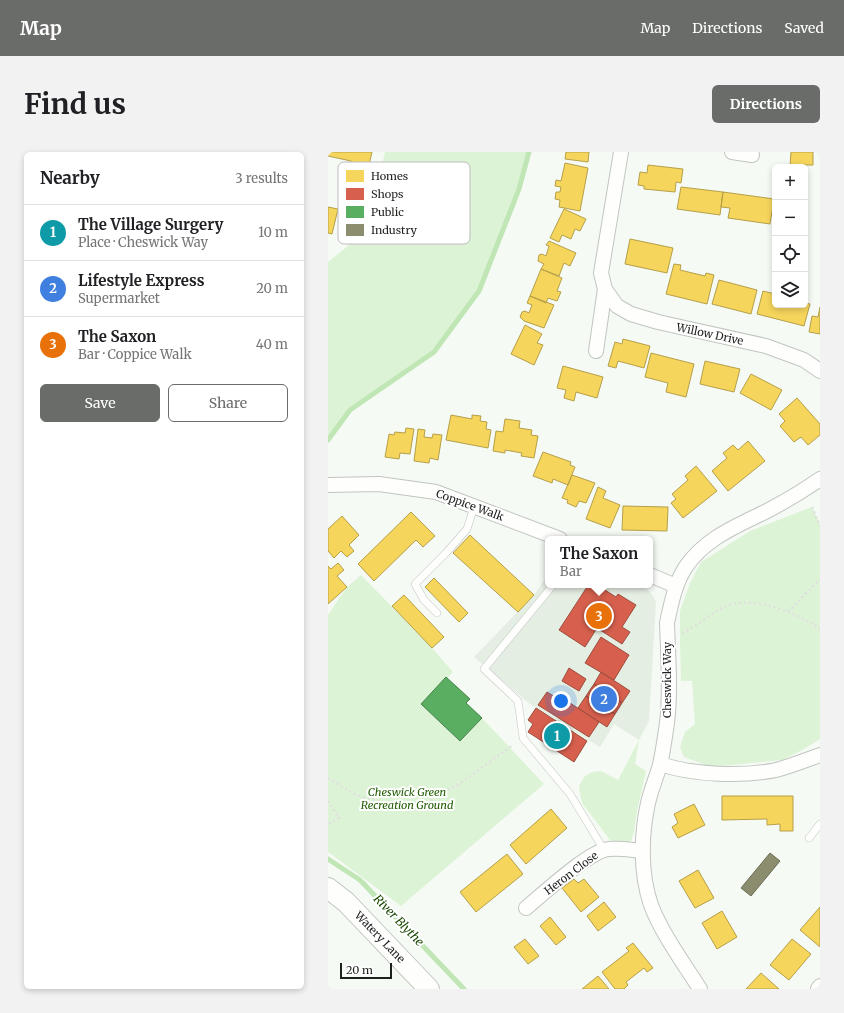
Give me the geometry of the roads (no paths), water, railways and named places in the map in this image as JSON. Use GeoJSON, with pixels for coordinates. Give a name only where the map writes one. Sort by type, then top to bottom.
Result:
{"type":"FeatureCollection","features":[{"type":"Feature","properties":{"kind":"street","name":"Willow Drive"},"geometry":{"type":"LineString","coordinates":[[621,152],[601,274],[605,289],[617,306],[630,314],[658,322],[766,346],[804,360],[820,371]]}},
{"type":"Feature","properties":{"kind":"street"},"geometry":{"type":"LineString","coordinates":[[732,152],[752,155]]}},
{"type":"Feature","properties":{"kind":"street","name":"Willow Drive"},"geometry":{"type":"LineString","coordinates":[[596,351],[605,289]]}},
{"type":"Feature","properties":{"kind":"street","name":"Cheswick Way"},"geometry":{"type":"LineString","coordinates":[[698,988],[660,925],[651,905],[644,873],[644,826],[647,808],[660,764],[666,734],[669,704],[668,623],[676,586],[685,568],[695,554],[708,543],[728,530],[797,495],[820,479]]}},
{"type":"Feature","properties":{"kind":"street","name":"Coppice Walk"},"geometry":{"type":"LineString","coordinates":[[328,485],[380,484],[436,492],[552,536]]}},
{"type":"Feature","properties":{"kind":"street"},"geometry":{"type":"LineString","coordinates":[[653,576],[676,586]]}},
{"type":"Feature","properties":{"kind":"street"},"geometry":{"type":"LineString","coordinates":[[660,764],[677,769],[704,773],[752,773],[776,770],[820,755]]}},
{"type":"Feature","properties":{"kind":"street","name":"Heron Close"},"geometry":{"type":"LineString","coordinates":[[526,908],[566,874],[596,852],[608,849],[643,851]]}},
{"type":"Feature","properties":{"kind":"street","name":"Watery Lane"},"geometry":{"type":"LineString","coordinates":[[328,888],[346,902],[429,989]]}},
{"type":"Feature","properties":{"kind":"lane"},"geometry":{"type":"LineString","coordinates":[[437,613],[424,600],[415,584],[446,553],[467,529],[474,507]]}},
{"type":"Feature","properties":{"kind":"lane"},"geometry":{"type":"LineString","coordinates":[[551,588],[484,670],[518,701],[522,738],[570,794],[604,850]]}},
{"type":"Feature","properties":{"kind":"lane"},"geometry":{"type":"LineString","coordinates":[[809,838],[820,824]]}},
{"type":"Feature","properties":{"kind":"waterway"},"geometry":{"type":"LineString","coordinates":[[328,440],[350,410],[434,352],[479,291],[519,189],[529,152]]}},
{"type":"Feature","properties":{"kind":"waterway","name":"River Blythe"},"geometry":{"type":"LineString","coordinates":[[328,859],[360,880],[464,989]]}},
{"type":"Feature","properties":{"kind":"place","name":"The Saxon"},"geometry":{"type":"Point","coordinates":[599,616]}},
{"type":"Feature","properties":{"kind":"place","name":"Lifestyle Express"},"geometry":{"type":"Point","coordinates":[604,699]}},
{"type":"Feature","properties":{"kind":"place","name":"The Village Surgery"},"geometry":{"type":"Point","coordinates":[557,736]}},
{"type":"Feature","properties":{"kind":"park label","name":"Cheswick Green Recreation Ground"},"geometry":{"type":"Point","coordinates":[407,798]}}]}
